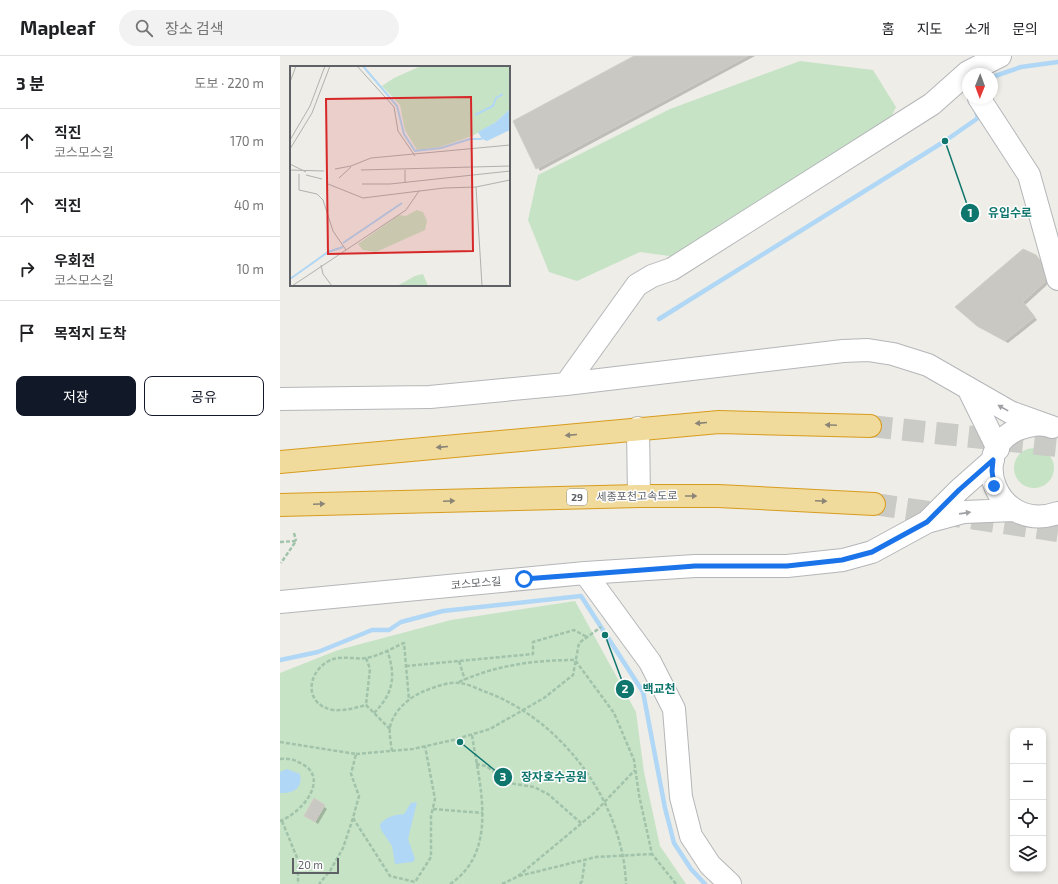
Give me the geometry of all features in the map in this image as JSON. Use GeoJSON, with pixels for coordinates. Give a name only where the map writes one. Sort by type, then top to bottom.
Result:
{"type":"FeatureCollection","features":[{"type":"Feature","properties":{"kind":"highway"},"geometry":{"type":"LineString","coordinates":[[280,462],[638,428],[719,422],[870,426]]}},
{"type":"Feature","properties":{"kind":"highway","name":"세종포천고속도로"},"geometry":{"type":"LineString","coordinates":[[280,506],[639,496],[718,496],[874,504]]}},
{"type":"Feature","properties":{"kind":"street"},"geometry":{"type":"LineString","coordinates":[[982,68],[1000,56]]}},
{"type":"Feature","properties":{"kind":"street"},"geometry":{"type":"LineString","coordinates":[[566,384],[637,285],[652,276],[672,269],[932,104],[962,82]]}},
{"type":"Feature","properties":{"kind":"street"},"geometry":{"type":"LineString","coordinates":[[983,104],[1008,140],[1029,175],[1058,279]]}},
{"type":"Feature","properties":{"kind":"street"},"geometry":{"type":"LineString","coordinates":[[280,399],[430,397],[566,384],[740,362],[868,350],[893,354],[928,365],[969,390],[1010,412],[1055,428]]}},
{"type":"Feature","properties":{"kind":"street"},"geometry":{"type":"LineString","coordinates":[[969,390],[996,455]]}},
{"type":"Feature","properties":{"kind":"street"},"geometry":{"type":"LineString","coordinates":[[1055,428],[1043,425],[1027,426],[1013,432],[1001,442],[992,471],[994,486],[1002,500],[1014,510],[1027,516],[1043,517],[1058,513]]}},
{"type":"Feature","properties":{"kind":"street"},"geometry":{"type":"LineString","coordinates":[[638,428],[639,496]]}},
{"type":"Feature","properties":{"kind":"street"},"geometry":{"type":"LineString","coordinates":[[927,522],[996,455]]}},
{"type":"Feature","properties":{"kind":"street"},"geometry":{"type":"LineString","coordinates":[[927,522],[964,512],[1014,510]]}},
{"type":"Feature","properties":{"kind":"street","name":"코스모스길"},"geometry":{"type":"LineString","coordinates":[[280,602],[585,573],[695,566],[787,566],[842,560],[872,552],[927,522]]}},
{"type":"Feature","properties":{"kind":"street"},"geometry":{"type":"LineString","coordinates":[[585,573],[650,662],[674,709],[681,797],[691,836],[710,865],[730,884]]}},
{"type":"Feature","properties":{"kind":"path"},"geometry":{"type":"LineString","coordinates":[[281,563],[296,541],[294,533]]}},
{"type":"Feature","properties":{"kind":"path"},"geometry":{"type":"LineString","coordinates":[[280,542],[296,541]]}},
{"type":"Feature","properties":{"kind":"path"},"geometry":{"type":"LineString","coordinates":[[406,666],[533,654],[533,642],[574,630],[587,637]]}},
{"type":"Feature","properties":{"kind":"path"},"geometry":{"type":"LineString","coordinates":[[280,742],[356,754],[425,746],[472,735],[490,729],[544,698],[573,675],[579,643],[594,632]]}},
{"type":"Feature","properties":{"kind":"path"},"geometry":{"type":"LineString","coordinates":[[366,705],[349,710],[332,710],[318,702],[314,696],[310,683],[318,668],[329,660],[347,657],[366,658],[404,644],[409,700]]}},
{"type":"Feature","properties":{"kind":"path"},"geometry":{"type":"LineString","coordinates":[[374,713],[382,705],[389,693],[393,675],[387,650]]}},
{"type":"Feature","properties":{"kind":"path"},"geometry":{"type":"LineString","coordinates":[[366,658],[370,669],[366,705]]}},
{"type":"Feature","properties":{"kind":"path"},"geometry":{"type":"LineString","coordinates":[[392,751],[390,730],[400,708],[412,696],[434,688],[465,680],[490,669],[526,662],[575,660]]}},
{"type":"Feature","properties":{"kind":"path"},"geometry":{"type":"LineString","coordinates":[[575,660],[614,713],[634,760],[652,854],[676,884]]}},
{"type":"Feature","properties":{"kind":"path"},"geometry":{"type":"LineString","coordinates":[[459,661],[465,680]]}},
{"type":"Feature","properties":{"kind":"path"},"geometry":{"type":"LineString","coordinates":[[459,682],[506,699],[540,723],[562,742],[582,767],[610,814],[623,856],[626,884]]}},
{"type":"Feature","properties":{"kind":"path"},"geometry":{"type":"LineString","coordinates":[[366,705],[390,730]]}},
{"type":"Feature","properties":{"kind":"path"},"geometry":{"type":"LineString","coordinates":[[450,884],[457,880],[472,862],[481,841],[482,813],[472,735]]}},
{"type":"Feature","properties":{"kind":"path"},"geometry":{"type":"LineString","coordinates":[[353,818],[390,876],[416,883],[431,857],[431,816],[436,799],[425,746]]}},
{"type":"Feature","properties":{"kind":"path"},"geometry":{"type":"LineString","coordinates":[[319,884],[330,872],[343,848],[353,818],[359,796],[351,774],[356,754]]}},
{"type":"Feature","properties":{"kind":"path"},"geometry":{"type":"LineString","coordinates":[[280,759],[293,760],[306,765],[313,774],[315,785],[309,798],[296,813],[281,821],[298,860],[298,884]]}},
{"type":"Feature","properties":{"kind":"path"},"geometry":{"type":"LineString","coordinates":[[476,764],[486,766],[510,783],[534,787],[548,794],[582,823]]}},
{"type":"Feature","properties":{"kind":"path"},"geometry":{"type":"LineString","coordinates":[[517,877],[582,823],[635,769]]}},
{"type":"Feature","properties":{"kind":"path"},"geometry":{"type":"LineString","coordinates":[[433,809],[482,813]]}},
{"type":"Feature","properties":{"kind":"path"},"geometry":{"type":"LineString","coordinates":[[502,884],[517,877],[596,857],[652,854]]}},
{"type":"Feature","properties":{"kind":"path"},"geometry":{"type":"LineString","coordinates":[[580,884],[582,881],[585,860]]}},
{"type":"Feature","properties":{"kind":"path"},"geometry":{"type":"LineString","coordinates":[[512,879],[514,884]]}},
{"type":"Feature","properties":{"kind":"green space"},"geometry":{"type":"Polygon","coordinates":[[[800,61],[873,70],[896,107],[887,126],[676,257],[640,252],[577,281],[549,272],[528,220],[538,175],[670,109],[800,61]]]}},
{"type":"Feature","properties":{"kind":"green space"},"geometry":{"type":"Polygon","coordinates":[[[1034,448],[1048,454],[1054,468],[1048,482],[1034,488],[1020,482],[1014,468],[1020,454],[1034,448]]]}},
{"type":"Feature","properties":{"kind":"green space"},"geometry":{"type":"Polygon","coordinates":[[[575,601],[636,712],[644,772],[660,846],[686,884],[280,884],[280,673],[338,650],[451,620],[575,601]]]}},
{"type":"Feature","properties":{"kind":"water"},"geometry":{"type":"Polygon","coordinates":[[[287,769],[300,774],[300,783],[293,791],[280,793],[280,772],[287,769]]]}},
{"type":"Feature","properties":{"kind":"water"},"geometry":{"type":"Polygon","coordinates":[[[417,802],[408,839],[415,859],[413,862],[395,864],[392,846],[381,830],[380,824],[391,816],[404,814],[411,803],[417,802]]]}},
{"type":"Feature","properties":{"kind":"building"},"geometry":{"type":"Polygon","coordinates":[[[634,56],[748,56],[536,169],[513,121],[634,56]]]}},
{"type":"Feature","properties":{"kind":"building"},"geometry":{"type":"Polygon","coordinates":[[[1023,249],[1036,255],[1044,265],[1045,282],[1023,302],[1035,317],[1005,341],[977,326],[955,307],[1023,249]]]}},
{"type":"Feature","properties":{"kind":"building"},"geometry":{"type":"Polygon","coordinates":[[[314,798],[325,805],[315,822],[304,816],[314,798]]]}},
{"type":"Feature","properties":{"kind":"waterway"},"geometry":{"type":"LineString","coordinates":[[998,75],[1021,67],[1058,62]]}},
{"type":"Feature","properties":{"kind":"waterway"},"geometry":{"type":"LineString","coordinates":[[659,319],[945,141],[978,118],[976,111]]}},
{"type":"Feature","properties":{"kind":"waterway"},"geometry":{"type":"LineString","coordinates":[[280,660],[318,652],[372,630],[389,630],[401,622],[443,611],[581,596],[643,692],[665,808],[674,843],[691,869],[705,884]]}},
{"type":"Feature","properties":{"kind":"tunnel"},"geometry":{"type":"LineString","coordinates":[[870,426],[1058,446]]}},
{"type":"Feature","properties":{"kind":"tunnel"},"geometry":{"type":"LineString","coordinates":[[874,504],[1058,531]]}},
{"type":"Feature","properties":{"kind":"place","name":"유입수로"},"geometry":{"type":"Point","coordinates":[945,141]}},
{"type":"Feature","properties":{"kind":"place","name":"백교천"},"geometry":{"type":"Point","coordinates":[605,635]}},
{"type":"Feature","properties":{"kind":"place","name":"장자호수공원"},"geometry":{"type":"Point","coordinates":[460,742]}},
{"type":"Feature","properties":{"kind":"route"},"geometry":{"type":"LineString","coordinates":[[524,579],[585,573],[695,566],[787,566],[842,560],[872,552],[927,522],[959,490],[993,460],[992,471],[994,486]]}}]}
